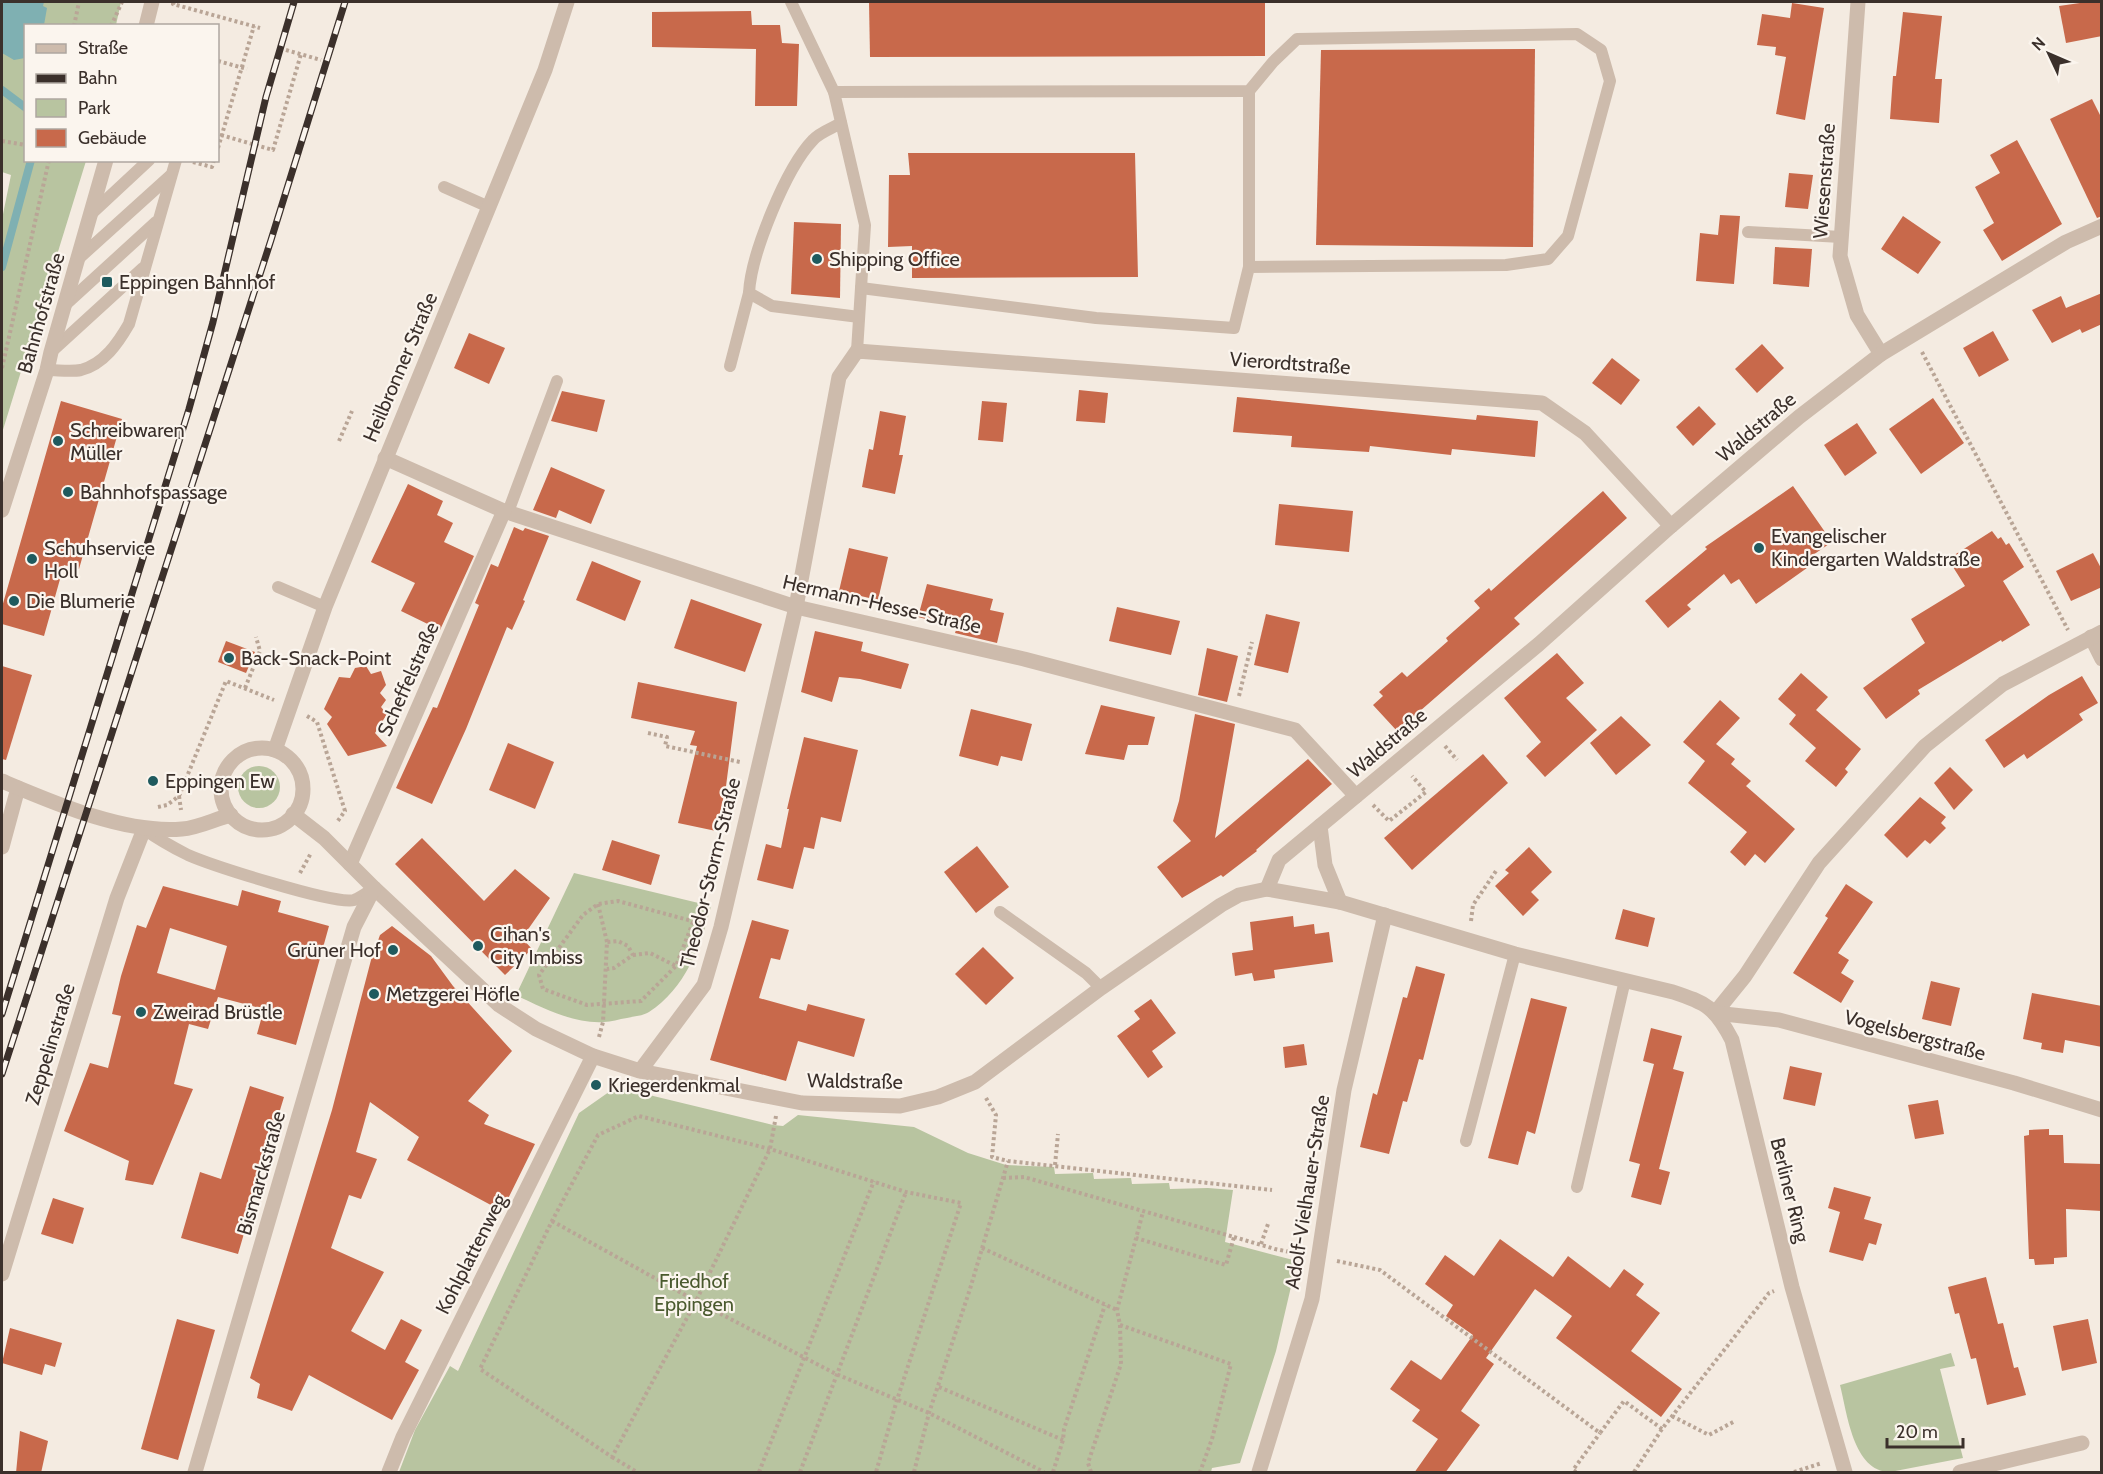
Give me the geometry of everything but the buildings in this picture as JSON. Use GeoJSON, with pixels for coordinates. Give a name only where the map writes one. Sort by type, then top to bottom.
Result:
{"type":"FeatureCollection","features":[{"type":"Feature","properties":{"kind":"street"},"geometry":{"type":"LineString","coordinates":[[146,24],[152,2]]}},
{"type":"Feature","properties":{"kind":"street","name":"Heilbronner Straße"},"geometry":{"type":"LineString","coordinates":[[275,750],[325,607],[545,70],[567,2]]}},
{"type":"Feature","properties":{"kind":"street","name":"Wiesenstraße"},"geometry":{"type":"LineString","coordinates":[[1858,2],[1840,256],[1857,315],[1881,354]]}},
{"type":"Feature","properties":{"kind":"street","name":"Bahnhofstraße"},"geometry":{"type":"LineString","coordinates":[[2,510],[47,370],[90,214],[107,163]]}},
{"type":"Feature","properties":{"kind":"street","name":"Waldstraße"},"geometry":{"type":"LineString","coordinates":[[640,1071],[802,1103],[900,1106],[938,1097],[975,1082],[1101,988],[1221,905],[1239,895],[1267,889],[1280,860],[1539,644],[1671,526],[1799,417],[1881,354],[2066,242],[2102,226]]}},
{"type":"Feature","properties":{"kind":"street","name":"Vierordtstraße"},"geometry":{"type":"LineString","coordinates":[[857,351],[1542,403],[1585,433],[1671,526]]}},
{"type":"Feature","properties":{"kind":"street","name":"Theodor-Storm-Straße"},"geometry":{"type":"LineString","coordinates":[[640,1071],[704,985],[721,927],[796,607],[839,377],[857,351]]}},
{"type":"Feature","properties":{"kind":"street","name":"Hermann-Hesse-Straße"},"geometry":{"type":"LineString","coordinates":[[385,458],[506,512],[796,607],[1024,658],[1295,730],[1358,794]]}},
{"type":"Feature","properties":{"kind":"street","name":"Scheffelstraße"},"geometry":{"type":"LineString","coordinates":[[350,864],[506,512]]}},
{"type":"Feature","properties":{"kind":"street"},"geometry":{"type":"LineString","coordinates":[[1715,1013],[1745,976],[1819,863],[1925,747],[2003,684],[2096,635],[2102,659]]}},
{"type":"Feature","properties":{"kind":"street"},"geometry":{"type":"LineString","coordinates":[[260,748],[275,750],[287,757],[300,774],[302,795],[293,814],[282,824],[262,830],[242,824],[231,815],[221,795],[222,780],[232,760],[245,751],[260,748]]}},
{"type":"Feature","properties":{"kind":"street"},"geometry":{"type":"LineString","coordinates":[[2,781],[87,813],[144,829],[184,829],[231,815]]}},
{"type":"Feature","properties":{"kind":"street"},"geometry":{"type":"LineString","coordinates":[[2,847],[18,788]]}},
{"type":"Feature","properties":{"kind":"street"},"geometry":{"type":"LineString","coordinates":[[293,814],[324,838],[499,1005],[537,1029],[594,1056],[640,1071]]}},
{"type":"Feature","properties":{"kind":"street"},"geometry":{"type":"LineString","coordinates":[[1320,826],[1325,865],[1340,902]]}},
{"type":"Feature","properties":{"kind":"street","name":"Zeppelinstraße"},"geometry":{"type":"LineString","coordinates":[[2,1274],[117,898],[144,829]]}},
{"type":"Feature","properties":{"kind":"street","name":"Bismarckstraße"},"geometry":{"type":"LineString","coordinates":[[195,1473],[354,927],[374,888]]}},
{"type":"Feature","properties":{"kind":"street","name":"Berliner Ring"},"geometry":{"type":"LineString","coordinates":[[1267,889],[1340,902],[1515,954],[1673,992],[1707,1005],[1715,1013],[1732,1040],[1792,1287],[1845,1473]]}},
{"type":"Feature","properties":{"kind":"street","name":"Adolf-Vielhauer-Straße"},"geometry":{"type":"LineString","coordinates":[[1259,1473],[1312,1299],[1334,1142],[1344,1089],[1385,915]]}},
{"type":"Feature","properties":{"kind":"street","name":"Vogelsbergstraße"},"geometry":{"type":"LineString","coordinates":[[1715,1013],[1779,1020],[2014,1083],[2102,1110]]}},
{"type":"Feature","properties":{"kind":"street","name":"Kohlplattenweg"},"geometry":{"type":"LineString","coordinates":[[389,1473],[403,1437],[594,1056]]}},
{"type":"Feature","properties":{"kind":"street"},"geometry":{"type":"LineString","coordinates":[[1960,1473],[2082,1443]]}},
{"type":"Feature","properties":{"kind":"lane"},"geometry":{"type":"LineString","coordinates":[[791,2],[834,92],[865,225],[857,351]]}},
{"type":"Feature","properties":{"kind":"lane"},"geometry":{"type":"LineString","coordinates":[[861,288],[1095,318],[1234,328],[1249,267],[1250,91],[1273,62],[1297,39],[1577,34],[1601,50],[1610,81],[1568,236],[1548,259],[1506,265],[1249,267]]}},
{"type":"Feature","properties":{"kind":"lane"},"geometry":{"type":"LineString","coordinates":[[834,92],[1250,91]]}},
{"type":"Feature","properties":{"kind":"lane"},"geometry":{"type":"LineString","coordinates":[[730,366],[749,293],[749,280],[770,216],[788,174],[814,138],[841,123]]}},
{"type":"Feature","properties":{"kind":"lane"},"geometry":{"type":"LineString","coordinates":[[90,214],[147,162]]}},
{"type":"Feature","properties":{"kind":"lane"},"geometry":{"type":"LineString","coordinates":[[47,370],[82,370],[107,355],[119,341],[129,324],[175,162]]}},
{"type":"Feature","properties":{"kind":"lane"},"geometry":{"type":"LineString","coordinates":[[77,260],[170,175]]}},
{"type":"Feature","properties":{"kind":"lane"},"geometry":{"type":"LineString","coordinates":[[444,187],[489,207]]}},
{"type":"Feature","properties":{"kind":"lane"},"geometry":{"type":"LineString","coordinates":[[64,306],[157,221]]}},
{"type":"Feature","properties":{"kind":"lane"},"geometry":{"type":"LineString","coordinates":[[1748,232],[1841,237]]}},
{"type":"Feature","properties":{"kind":"lane"},"geometry":{"type":"LineString","coordinates":[[51,352],[144,268]]}},
{"type":"Feature","properties":{"kind":"lane"},"geometry":{"type":"LineString","coordinates":[[749,293],[772,306],[859,317]]}},
{"type":"Feature","properties":{"kind":"lane"},"geometry":{"type":"LineString","coordinates":[[506,512],[556,381]]}},
{"type":"Feature","properties":{"kind":"lane"},"geometry":{"type":"LineString","coordinates":[[278,587],[325,607]]}},
{"type":"Feature","properties":{"kind":"lane"},"geometry":{"type":"LineString","coordinates":[[144,829],[159,840],[190,856],[292,889],[340,900],[354,900],[374,888]]}},
{"type":"Feature","properties":{"kind":"lane"},"geometry":{"type":"LineString","coordinates":[[1000,912],[1086,973],[1101,988]]}},
{"type":"Feature","properties":{"kind":"lane"},"geometry":{"type":"LineString","coordinates":[[1466,1141],[1515,954]]}},
{"type":"Feature","properties":{"kind":"lane"},"geometry":{"type":"LineString","coordinates":[[1577,1187],[1625,980]]}},
{"type":"Feature","properties":{"kind":"path"},"geometry":{"type":"LineString","coordinates":[[74,24],[78,2]]}},
{"type":"Feature","properties":{"kind":"path"},"geometry":{"type":"LineString","coordinates":[[112,24],[122,2]]}},
{"type":"Feature","properties":{"kind":"path"},"geometry":{"type":"LineString","coordinates":[[173,4],[260,28]]}},
{"type":"Feature","properties":{"kind":"path"},"geometry":{"type":"LineString","coordinates":[[219,144],[254,26]]}},
{"type":"Feature","properties":{"kind":"path"},"geometry":{"type":"LineString","coordinates":[[286,50],[321,60]]}},
{"type":"Feature","properties":{"kind":"path"},"geometry":{"type":"LineString","coordinates":[[221,135],[273,150],[301,54]]}},
{"type":"Feature","properties":{"kind":"path"},"geometry":{"type":"LineString","coordinates":[[219,61],[247,69]]}},
{"type":"Feature","properties":{"kind":"path"},"geometry":{"type":"LineString","coordinates":[[3,141],[24,145]]}},
{"type":"Feature","properties":{"kind":"path"},"geometry":{"type":"LineString","coordinates":[[2,368],[49,162]]}},
{"type":"Feature","properties":{"kind":"path"},"geometry":{"type":"LineString","coordinates":[[193,162],[212,167],[213,162]]}},
{"type":"Feature","properties":{"kind":"path"},"geometry":{"type":"LineString","coordinates":[[1911,337],[1928,360],[2076,645]]}},
{"type":"Feature","properties":{"kind":"path"},"geometry":{"type":"LineString","coordinates":[[339,441],[352,411]]}},
{"type":"Feature","properties":{"kind":"path"},"geometry":{"type":"LineString","coordinates":[[245,688],[260,651],[256,637]]}},
{"type":"Feature","properties":{"kind":"path"},"geometry":{"type":"LineString","coordinates":[[1233,714],[1244,682],[1252,642]]}},
{"type":"Feature","properties":{"kind":"path"},"geometry":{"type":"LineString","coordinates":[[648,733],[667,737],[665,746],[759,766]]}},
{"type":"Feature","properties":{"kind":"path"},"geometry":{"type":"LineString","coordinates":[[1358,794],[1389,821],[1416,801],[1426,792],[1398,761]]}},
{"type":"Feature","properties":{"kind":"path"},"geometry":{"type":"LineString","coordinates":[[1468,940],[1473,905],[1496,870]]}},
{"type":"Feature","properties":{"kind":"path"},"geometry":{"type":"LineString","coordinates":[[693,922],[676,966],[641,1001],[587,1005],[543,989],[539,975],[583,915],[598,904],[618,901],[693,922],[721,927]]}},
{"type":"Feature","properties":{"kind":"path"},"geometry":{"type":"LineString","coordinates":[[594,1056],[603,1022],[607,969],[607,942],[598,904]]}},
{"type":"Feature","properties":{"kind":"path"},"geometry":{"type":"LineString","coordinates":[[607,942],[618,941],[628,946],[633,955]]}},
{"type":"Feature","properties":{"kind":"path"},"geometry":{"type":"LineString","coordinates":[[607,969],[619,966],[633,955],[650,953],[676,966]]}},
{"type":"Feature","properties":{"kind":"path"},"geometry":{"type":"LineString","coordinates":[[612,1457],[696,1301],[770,1149],[773,1125],[781,1098]]}},
{"type":"Feature","properties":{"kind":"path"},"geometry":{"type":"LineString","coordinates":[[996,1115],[992,1157],[1008,1161],[1272,1190]]}},
{"type":"Feature","properties":{"kind":"path"},"geometry":{"type":"LineString","coordinates":[[637,1473],[480,1369],[552,1221],[598,1135],[639,1116],[770,1149],[906,1192],[961,1203],[897,1400],[876,1473]]}},
{"type":"Feature","properties":{"kind":"path"},"geometry":{"type":"LineString","coordinates":[[1055,1165],[1058,1134]]}},
{"type":"Feature","properties":{"kind":"path"},"geometry":{"type":"LineString","coordinates":[[914,1473],[929,1413],[1008,1161]]}},
{"type":"Feature","properties":{"kind":"path"},"geometry":{"type":"LineString","coordinates":[[1003,1178],[1024,1178],[1275,1249],[1380,1270],[1600,1433]]}},
{"type":"Feature","properties":{"kind":"path"},"geometry":{"type":"LineString","coordinates":[[759,1473],[874,1181]]}},
{"type":"Feature","properties":{"kind":"path"},"geometry":{"type":"LineString","coordinates":[[800,1473],[906,1192]]}},
{"type":"Feature","properties":{"kind":"path"},"geometry":{"type":"LineString","coordinates":[[1091,1473],[1088,1463],[1121,1364],[1120,1324],[1117,1310],[1143,1212]]}},
{"type":"Feature","properties":{"kind":"path"},"geometry":{"type":"LineString","coordinates":[[552,1221],[696,1301],[836,1374],[929,1413],[1042,1472]]}},
{"type":"Feature","properties":{"kind":"path"},"geometry":{"type":"LineString","coordinates":[[1261,1244],[1268,1224]]}},
{"type":"Feature","properties":{"kind":"path"},"geometry":{"type":"LineString","coordinates":[[1136,1238],[1226,1265],[1234,1237]]}},
{"type":"Feature","properties":{"kind":"path"},"geometry":{"type":"LineString","coordinates":[[982,1248],[1117,1310]]}},
{"type":"Feature","properties":{"kind":"path"},"geometry":{"type":"LineString","coordinates":[[1634,1473],[1662,1429],[1769,1293],[1792,1287]]}},
{"type":"Feature","properties":{"kind":"path"},"geometry":{"type":"LineString","coordinates":[[1053,1473],[1064,1429],[1105,1305]]}},
{"type":"Feature","properties":{"kind":"path"},"geometry":{"type":"LineString","coordinates":[[1120,1324],[1231,1364],[1212,1439],[1200,1473]]}},
{"type":"Feature","properties":{"kind":"path"},"geometry":{"type":"LineString","coordinates":[[939,1387],[1063,1440]]}},
{"type":"Feature","properties":{"kind":"path"},"geometry":{"type":"LineString","coordinates":[[1573,1472],[1624,1401],[1662,1429]]}},
{"type":"Feature","properties":{"kind":"path"},"geometry":{"type":"LineString","coordinates":[[1672,1416],[1709,1434],[1735,1420]]}},
{"type":"Feature","properties":{"kind":"path"},"geometry":{"type":"LineString","coordinates":[[1794,1473],[1840,1456]]}},
{"type":"Feature","properties":{"kind":"green space"},"geometry":{"type":"Polygon","coordinates":[[[2,2],[121,2],[116,24],[24,24],[24,162],[86,162],[2,433],[2,219],[11,175],[2,172],[2,2]]]}},
{"type":"Feature","properties":{"kind":"green space"},"geometry":{"type":"Polygon","coordinates":[[[259,766],[274,772],[280,787],[274,802],[259,808],[244,802],[238,787],[244,772],[259,766]]]}},
{"type":"Feature","properties":{"kind":"green space"},"geometry":{"type":"Polygon","coordinates":[[[574,873],[711,906],[702,936],[682,979],[662,1002],[647,1013],[607,1022],[593,1022],[570,1018],[547,1010],[516,995],[574,873]]]}},
{"type":"Feature","properties":{"kind":"green space","name":"Friedhof Eppingen"},"geometry":{"type":"Polygon","coordinates":[[[616,1087],[773,1125],[783,1126],[798,1115],[914,1127],[968,1153],[1006,1165],[1054,1167],[1055,1174],[1093,1173],[1094,1179],[1131,1178],[1132,1184],[1169,1183],[1170,1189],[1233,1190],[1225,1242],[1297,1261],[1276,1351],[1240,1463],[1212,1468],[1211,1472],[399,1472],[415,1430],[450,1366],[458,1371],[579,1113],[616,1087]]]}},
{"type":"Feature","properties":{"kind":"green space"},"geometry":{"type":"Polygon","coordinates":[[[1951,1353],[1955,1366],[1940,1369],[1963,1458],[1890,1472],[1878,1469],[1860,1452],[1854,1439],[1840,1385],[1951,1353]]]}},
{"type":"Feature","properties":{"kind":"water"},"geometry":{"type":"Polygon","coordinates":[[[2,2],[44,2],[43,6],[47,8],[44,24],[24,24],[24,58],[14,60],[2,53],[2,2]]]}},
{"type":"Feature","properties":{"kind":"waterway"},"geometry":{"type":"LineString","coordinates":[[2,90],[24,106]]}},
{"type":"Feature","properties":{"kind":"waterway"},"geometry":{"type":"LineString","coordinates":[[2,267],[30,162]]}},
{"type":"Feature","properties":{"kind":"railway"},"geometry":{"type":"LineString","coordinates":[[2,1014],[189,409],[213,322],[266,97],[294,2]]}},
{"type":"Feature","properties":{"kind":"railway"},"geometry":{"type":"LineString","coordinates":[[2,1074],[271,240],[345,2]]}},
{"type":"Feature","properties":{"kind":"place","name":"Shipping Office"},"geometry":{"type":"Point","coordinates":[817,259]}},
{"type":"Feature","properties":{"kind":"place","name":"Eppingen Bahnhof"},"geometry":{"type":"Point","coordinates":[107,282]}},
{"type":"Feature","properties":{"kind":"place","name":"Schreibwaren Müller"},"geometry":{"type":"Point","coordinates":[58,441]}},
{"type":"Feature","properties":{"kind":"place","name":"Bahnhofspassage"},"geometry":{"type":"Point","coordinates":[68,492]}},
{"type":"Feature","properties":{"kind":"place","name":"Evangelischer Kindergarten Waldstraße"},"geometry":{"type":"Point","coordinates":[1759,548]}},
{"type":"Feature","properties":{"kind":"place","name":"Schuhservice Holl"},"geometry":{"type":"Point","coordinates":[32,559]}},
{"type":"Feature","properties":{"kind":"place","name":"Die Blumerie"},"geometry":{"type":"Point","coordinates":[14,601]}},
{"type":"Feature","properties":{"kind":"place","name":"Back-Snack-Point"},"geometry":{"type":"Point","coordinates":[229,658]}},
{"type":"Feature","properties":{"kind":"place","name":"Eppingen Ew"},"geometry":{"type":"Point","coordinates":[153,781]}},
{"type":"Feature","properties":{"kind":"place","name":"Cihan's City Imbiss"},"geometry":{"type":"Point","coordinates":[478,946]}},
{"type":"Feature","properties":{"kind":"place","name":"Grüner Hof"},"geometry":{"type":"Point","coordinates":[393,950]}},
{"type":"Feature","properties":{"kind":"place","name":"Metzgerei Höfle"},"geometry":{"type":"Point","coordinates":[374,994]}},
{"type":"Feature","properties":{"kind":"place","name":"Zweirad Brüstle"},"geometry":{"type":"Point","coordinates":[141,1012]}},
{"type":"Feature","properties":{"kind":"place","name":"Kriegerdenkmal"},"geometry":{"type":"Point","coordinates":[596,1085]}}]}
